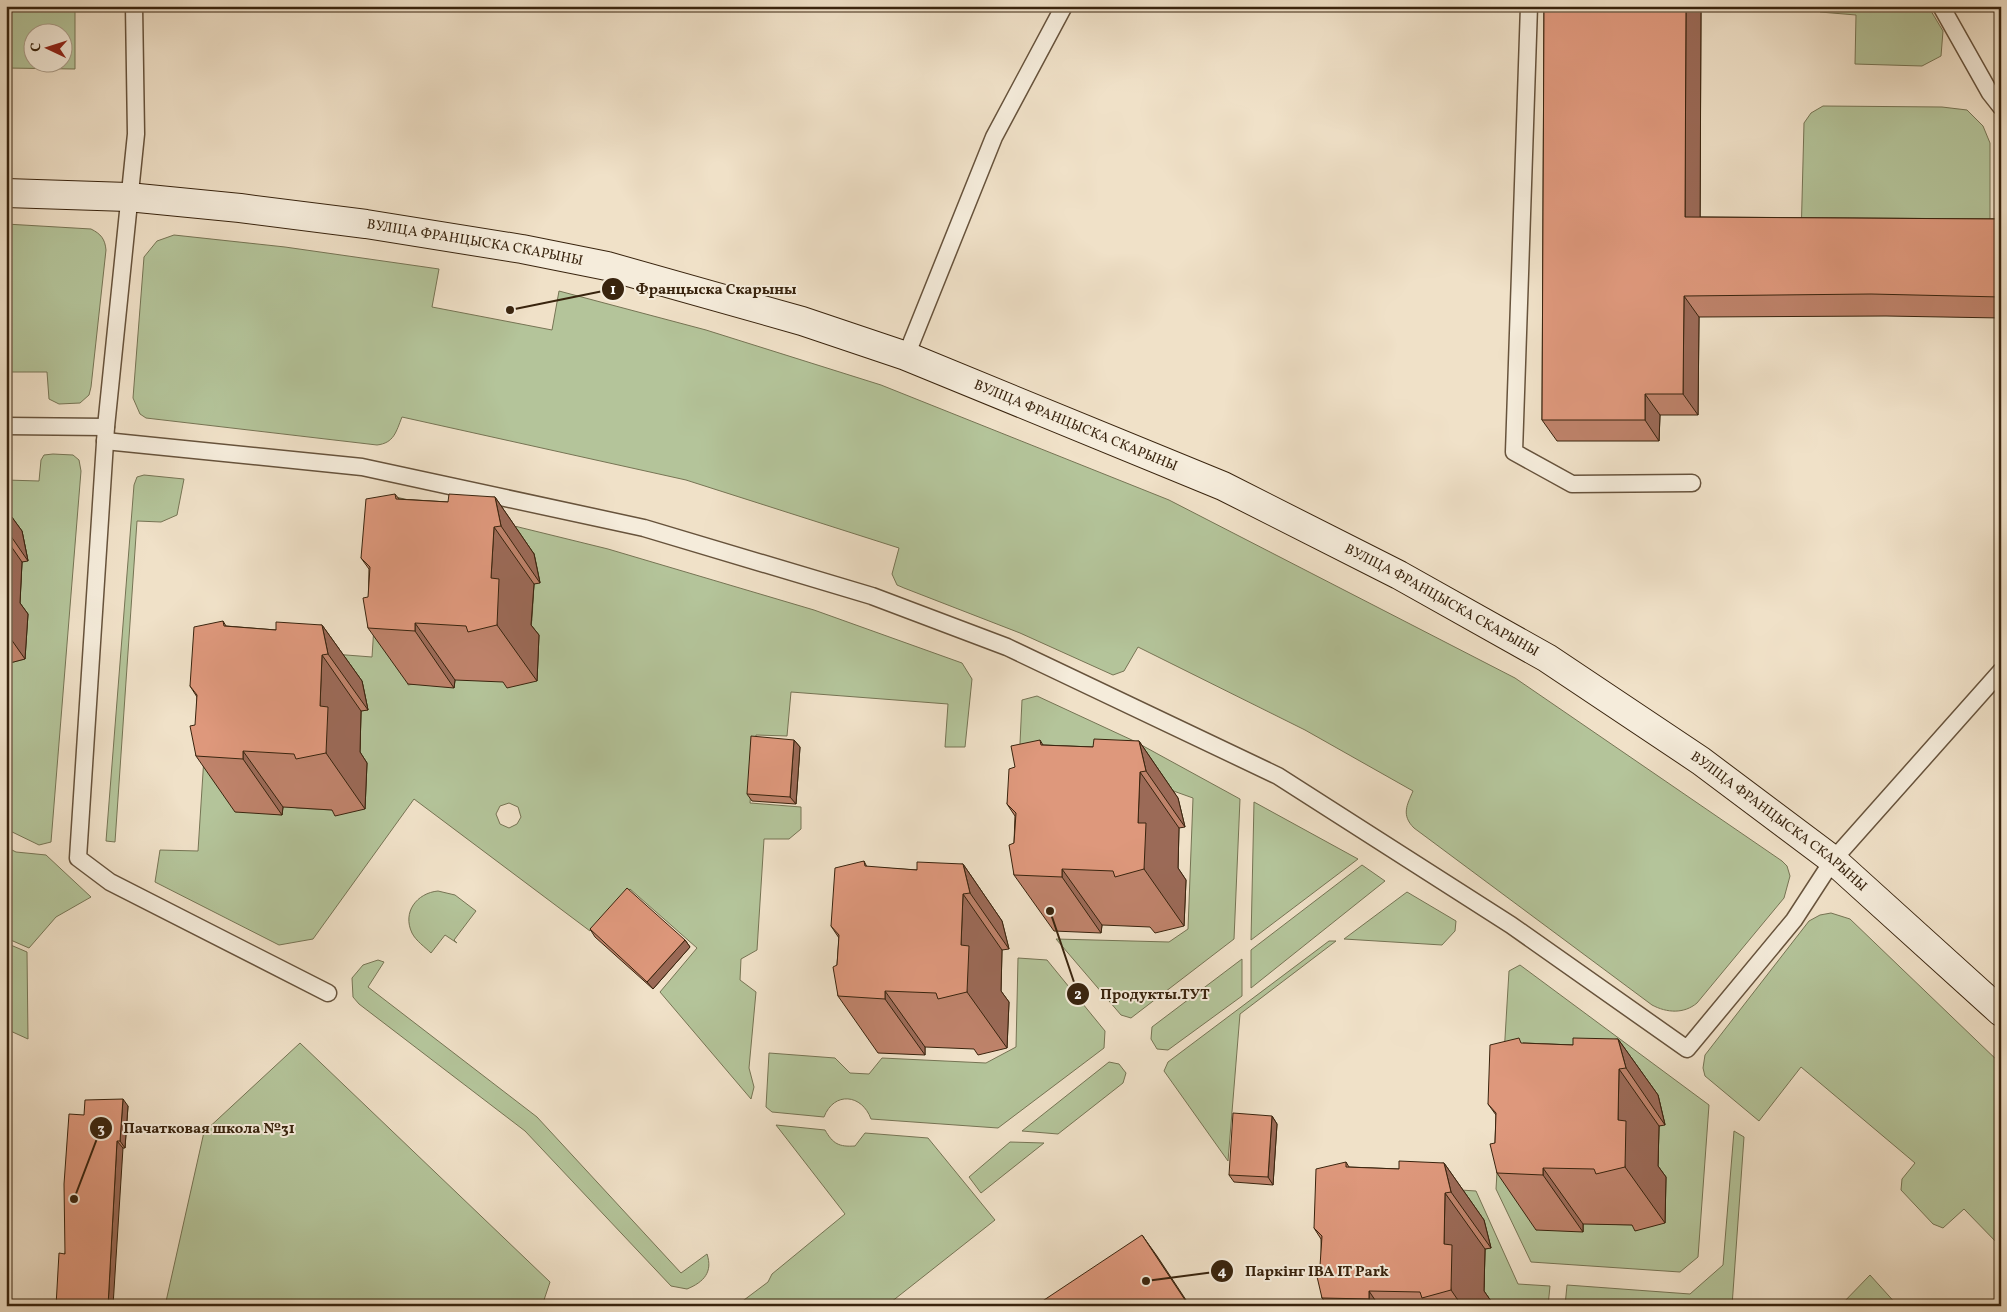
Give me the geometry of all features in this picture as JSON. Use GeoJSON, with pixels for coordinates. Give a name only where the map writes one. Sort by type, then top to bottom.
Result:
{"type":"FeatureCollection","features":[{"type":"Feature","properties":{"kind":"main road","name":"ВУЛІЦА ФРАНЦЫСКА СКАРЫНЫ"},"geometry":{"type":"LineString","coordinates":[[6,192],[128,197],[366,224],[522,249],[607,266],[802,321],[906,356],[1223,486],[1399,575],[1547,658],[1701,761],[1833,860],[2001,1012]]}},
{"type":"Feature","properties":{"kind":"lane"},"geometry":{"type":"LineString","coordinates":[[134,6],[136,134],[105,434],[78,858],[110,882],[328,993]]}},
{"type":"Feature","properties":{"kind":"lane"},"geometry":{"type":"LineString","coordinates":[[906,356],[994,137],[1064,6]]}},
{"type":"Feature","properties":{"kind":"lane"},"geometry":{"type":"LineString","coordinates":[[1529,6],[1514,452],[1572,484],[1692,483]]}},
{"type":"Feature","properties":{"kind":"lane"},"geometry":{"type":"LineString","coordinates":[[1941,6],[1990,93],[2001,108]]}},
{"type":"Feature","properties":{"kind":"lane"},"geometry":{"type":"LineString","coordinates":[[6,426],[105,434],[362,467],[644,528],[872,596],[1008,647],[1278,776],[1511,925],[1687,1049],[1794,920],[1833,860],[2001,671]]}},
{"type":"Feature","properties":{"kind":"green space"},"geometry":{"type":"Polygon","coordinates":[[[6,6],[75,6],[75,69],[72,69],[72,22],[22,22],[22,68],[6,68],[6,6]]]}},
{"type":"Feature","properties":{"kind":"green space"},"geometry":{"type":"Polygon","coordinates":[[[1820,6],[1928,6],[1943,31],[1941,56],[1922,66],[1855,64],[1856,15],[1820,12],[1820,6]]]}},
{"type":"Feature","properties":{"kind":"green space"},"geometry":{"type":"Polygon","coordinates":[[[1823,106],[1942,107],[1967,110],[1983,126],[1990,143],[1990,241],[1801,239],[1804,123],[1811,113],[1823,106]]]}},
{"type":"Feature","properties":{"kind":"green space"},"geometry":{"type":"Polygon","coordinates":[[[6,224],[91,229],[100,235],[105,243],[106,250],[91,387],[89,395],[80,403],[59,404],[49,399],[47,372],[6,372],[6,224]]]}},
{"type":"Feature","properties":{"kind":"green space"},"geometry":{"type":"Polygon","coordinates":[[[174,235],[285,247],[439,269],[432,307],[552,330],[559,291],[706,330],[881,385],[1169,500],[1515,678],[1782,861],[1787,866],[1790,876],[1784,898],[1697,1003],[1681,1011],[1664,1010],[1652,1005],[1414,828],[1406,814],[1407,805],[1413,791],[1305,730],[1138,647],[1124,671],[1113,675],[1020,633],[897,585],[892,574],[899,548],[686,480],[402,417],[394,436],[387,442],[377,445],[146,418],[140,414],[133,398],[144,257],[157,241],[174,235]]]}},
{"type":"Feature","properties":{"kind":"green space"},"geometry":{"type":"Polygon","coordinates":[[[44,455],[73,455],[79,460],[81,471],[51,842],[39,845],[6,829],[6,664],[25,659],[17,613],[20,598],[22,562],[28,560],[22,531],[6,536],[6,480],[39,481],[41,460],[44,455]]]}},
{"type":"Feature","properties":{"kind":"green space"},"geometry":{"type":"Polygon","coordinates":[[[144,475],[184,479],[177,515],[161,522],[137,521],[115,842],[106,841],[134,485],[137,477],[144,475]]]}},
{"type":"Feature","properties":{"kind":"green space"},"geometry":{"type":"Polygon","coordinates":[[[392,496],[608,549],[814,610],[962,663],[972,679],[965,747],[945,747],[948,704],[791,692],[787,736],[756,735],[750,803],[801,807],[801,829],[789,839],[764,839],[757,950],[741,959],[740,980],[756,992],[749,1068],[754,1087],[751,1099],[660,992],[697,948],[630,889],[590,931],[414,799],[313,939],[279,945],[155,882],[160,850],[198,851],[210,663],[230,646],[372,657],[382,503],[392,496]],[[534,553],[523,555],[402,655],[408,685],[419,683],[454,687],[455,676],[528,635],[532,620],[534,584],[540,582],[534,553]],[[362,681],[350,682],[230,783],[236,812],[247,811],[282,815],[283,804],[297,808],[333,810],[356,762],[360,748],[361,711],[368,710],[362,681]],[[509,803],[500,806],[496,814],[500,824],[509,828],[517,824],[521,817],[518,807],[509,803]]]}},
{"type":"Feature","properties":{"kind":"green space"},"geometry":{"type":"Polygon","coordinates":[[[1037,696],[1134,741],[1240,799],[1234,939],[1131,1018],[1121,1015],[1056,939],[1169,942],[1188,929],[1193,798],[1165,788],[1014,874],[1022,700],[1037,696]]]}},
{"type":"Feature","properties":{"kind":"green space"},"geometry":{"type":"Polygon","coordinates":[[[1254,802],[1358,859],[1251,940],[1254,802]]]}},
{"type":"Feature","properties":{"kind":"green space"},"geometry":{"type":"Polygon","coordinates":[[[6,847],[16,852],[46,855],[91,897],[56,917],[29,948],[6,938],[6,847]]]}},
{"type":"Feature","properties":{"kind":"green space"},"geometry":{"type":"Polygon","coordinates":[[[1362,865],[1385,881],[1251,988],[1251,950],[1362,865]]]}},
{"type":"Feature","properties":{"kind":"green space"},"geometry":{"type":"Polygon","coordinates":[[[438,891],[455,895],[476,911],[454,940],[457,943],[445,935],[431,953],[412,933],[409,918],[413,905],[418,900],[424,895],[438,891]]]}},
{"type":"Feature","properties":{"kind":"green space"},"geometry":{"type":"Polygon","coordinates":[[[1407,892],[1456,921],[1455,931],[1442,945],[1344,939],[1407,892]]]}},
{"type":"Feature","properties":{"kind":"green space"},"geometry":{"type":"Polygon","coordinates":[[[1831,913],[1850,919],[2001,1064],[2001,1247],[1964,1209],[1943,1228],[1933,1224],[1901,1190],[1902,1179],[1915,1163],[1801,1067],[1759,1121],[1705,1076],[1703,1068],[1705,1055],[1809,921],[1820,915],[1831,913]]]}},
{"type":"Feature","properties":{"kind":"green space"},"geometry":{"type":"Polygon","coordinates":[[[1329,941],[1336,941],[1240,1014],[1228,1161],[1164,1071],[1168,1062],[1329,941]]]}},
{"type":"Feature","properties":{"kind":"green space"},"geometry":{"type":"Polygon","coordinates":[[[6,943],[27,952],[28,1039],[6,1029],[6,943]]]}},
{"type":"Feature","properties":{"kind":"green space"},"geometry":{"type":"Polygon","coordinates":[[[1018,958],[1047,960],[1105,1031],[1104,1048],[998,1128],[871,1119],[861,1104],[848,1099],[834,1103],[824,1117],[772,1112],[766,1107],[769,1053],[835,1058],[850,1073],[869,1074],[882,1058],[986,1063],[1016,1047],[1018,958]]]}},
{"type":"Feature","properties":{"kind":"green space"},"geometry":{"type":"Polygon","coordinates":[[[1242,959],[1242,996],[1168,1050],[1157,1049],[1151,1039],[1152,1027],[1242,959]]]}},
{"type":"Feature","properties":{"kind":"green space"},"geometry":{"type":"Polygon","coordinates":[[[378,960],[384,962],[368,987],[537,1117],[681,1273],[707,1254],[709,1266],[706,1276],[687,1289],[671,1286],[525,1131],[359,1004],[353,997],[352,978],[363,965],[378,960]]]}},
{"type":"Feature","properties":{"kind":"green space"},"geometry":{"type":"Polygon","coordinates":[[[1520,965],[1709,1105],[1698,1257],[1680,1272],[1531,1262],[1496,1189],[1509,971],[1520,965]],[[1658,1095],[1647,1097],[1530,1201],[1536,1230],[1546,1228],[1583,1231],[1583,1220],[1597,1224],[1634,1225],[1655,1177],[1658,1162],[1659,1126],[1665,1124],[1658,1095]]]}},
{"type":"Feature","properties":{"kind":"green space"},"geometry":{"type":"Polygon","coordinates":[[[300,1043],[550,1282],[542,1306],[165,1306],[204,1132],[300,1043]]]}},
{"type":"Feature","properties":{"kind":"green space"},"geometry":{"type":"Polygon","coordinates":[[[1109,1062],[1119,1064],[1126,1073],[1123,1083],[1058,1134],[1022,1131],[1109,1062]]]}},
{"type":"Feature","properties":{"kind":"green space"},"geometry":{"type":"Polygon","coordinates":[[[776,1125],[825,1130],[837,1144],[845,1146],[855,1146],[865,1133],[928,1138],[995,1220],[886,1306],[736,1306],[768,1282],[772,1274],[845,1214],[776,1125]]]}},
{"type":"Feature","properties":{"kind":"green space"},"geometry":{"type":"Polygon","coordinates":[[[1734,1131],[1744,1137],[1732,1306],[1565,1306],[1567,1285],[1690,1294],[1723,1265],[1734,1131]]]}},
{"type":"Feature","properties":{"kind":"green space"},"geometry":{"type":"Polygon","coordinates":[[[1010,1142],[1044,1143],[981,1193],[969,1177],[1010,1142]]]}},
{"type":"Feature","properties":{"kind":"green space"},"geometry":{"type":"Polygon","coordinates":[[[1351,1183],[1476,1191],[1518,1284],[1550,1286],[1548,1306],[1491,1306],[1481,1300],[1484,1286],[1485,1249],[1491,1248],[1483,1219],[1473,1221],[1335,1306],[1351,1183]]]}},
{"type":"Feature","properties":{"kind":"green space"},"geometry":{"type":"Polygon","coordinates":[[[1870,1275],[1898,1306],[1840,1306],[1870,1275]]]}},
{"type":"Feature","properties":{"kind":"building"},"geometry":{"type":"Polygon","coordinates":[[[1544,6],[1686,6],[1685,217],[2001,219],[2001,297],[1871,294],[1684,296],[1683,394],[1645,394],[1645,420],[1542,420],[1544,6]]]}},
{"type":"Feature","properties":{"kind":"building"},"geometry":{"type":"Polygon","coordinates":[[[395,494],[396,499],[448,502],[449,494],[495,497],[501,526],[494,527],[491,578],[499,579],[497,625],[468,632],[466,626],[415,623],[415,631],[368,628],[363,598],[368,597],[370,567],[361,558],[366,499],[395,494]]]}},
{"type":"Feature","properties":{"kind":"building"},"geometry":{"type":"Polygon","coordinates":[[[223,621],[224,626],[276,630],[276,622],[322,625],[328,654],[322,655],[320,706],[328,707],[326,753],[296,759],[294,754],[243,751],[243,759],[196,756],[190,726],[195,725],[197,695],[190,686],[194,627],[223,621]]]}},
{"type":"Feature","properties":{"kind":"building"},"geometry":{"type":"Polygon","coordinates":[[[751,736],[794,740],[790,797],[747,794],[751,736]]]}},
{"type":"Feature","properties":{"kind":"building"},"geometry":{"type":"Polygon","coordinates":[[[1094,739],[1139,741],[1146,771],[1140,772],[1138,823],[1146,823],[1144,869],[1115,877],[1113,871],[1062,869],[1062,877],[1014,875],[1009,845],[1014,843],[1016,813],[1007,804],[1009,769],[1015,767],[1011,746],[1040,740],[1041,745],[1093,747],[1094,739]]]}},
{"type":"Feature","properties":{"kind":"building"},"geometry":{"type":"Polygon","coordinates":[[[864,861],[865,866],[917,870],[917,862],[963,864],[970,893],[963,894],[961,945],[969,946],[967,992],[938,999],[936,993],[885,991],[885,999],[838,996],[833,967],[837,965],[839,935],[831,926],[835,868],[864,861]]]}},
{"type":"Feature","properties":{"kind":"building"},"geometry":{"type":"Polygon","coordinates":[[[627,888],[685,940],[647,982],[590,929],[627,888]]]}},
{"type":"Feature","properties":{"kind":"building"},"geometry":{"type":"Polygon","coordinates":[[[1519,1038],[1521,1043],[1573,1045],[1573,1038],[1618,1039],[1626,1068],[1619,1069],[1618,1120],[1626,1121],[1625,1167],[1596,1174],[1594,1169],[1543,1168],[1543,1175],[1497,1173],[1490,1144],[1495,1143],[1496,1113],[1488,1104],[1490,1045],[1519,1038]]]}},
{"type":"Feature","properties":{"kind":"building"},"geometry":{"type":"Polygon","coordinates":[[[123,1099],[120,1141],[117,1141],[108,1306],[56,1306],[59,1253],[65,1254],[64,1184],[69,1114],[84,1115],[85,1100],[123,1099]]]}},
{"type":"Feature","properties":{"kind":"building"},"geometry":{"type":"Polygon","coordinates":[[[1233,1113],[1272,1116],[1268,1177],[1229,1175],[1233,1113]]]}},
{"type":"Feature","properties":{"kind":"building"},"geometry":{"type":"Polygon","coordinates":[[[1399,1161],[1444,1163],[1451,1192],[1445,1193],[1444,1244],[1452,1245],[1451,1290],[1422,1298],[1420,1292],[1369,1291],[1369,1299],[1322,1298],[1315,1268],[1320,1266],[1322,1236],[1314,1228],[1316,1169],[1346,1162],[1346,1167],[1399,1169],[1399,1161]]]}},
{"type":"Feature","properties":{"kind":"building"},"geometry":{"type":"Polygon","coordinates":[[[1142,1235],[1189,1306],[1035,1306],[1142,1235]]]}},
{"type":"Feature","properties":{"kind":"place","name":"Францыска Скарыны"},"geometry":{"type":"Point","coordinates":[510,310]}},
{"type":"Feature","properties":{"kind":"place","name":"Продукты.ТУТ"},"geometry":{"type":"Point","coordinates":[1050,911]}},
{"type":"Feature","properties":{"kind":"place","name":"Пачатковая школа №31"},"geometry":{"type":"Point","coordinates":[74,1199]}},
{"type":"Feature","properties":{"kind":"place","name":"Паркінг IBA IT Park"},"geometry":{"type":"Point","coordinates":[1146,1281]}}]}
